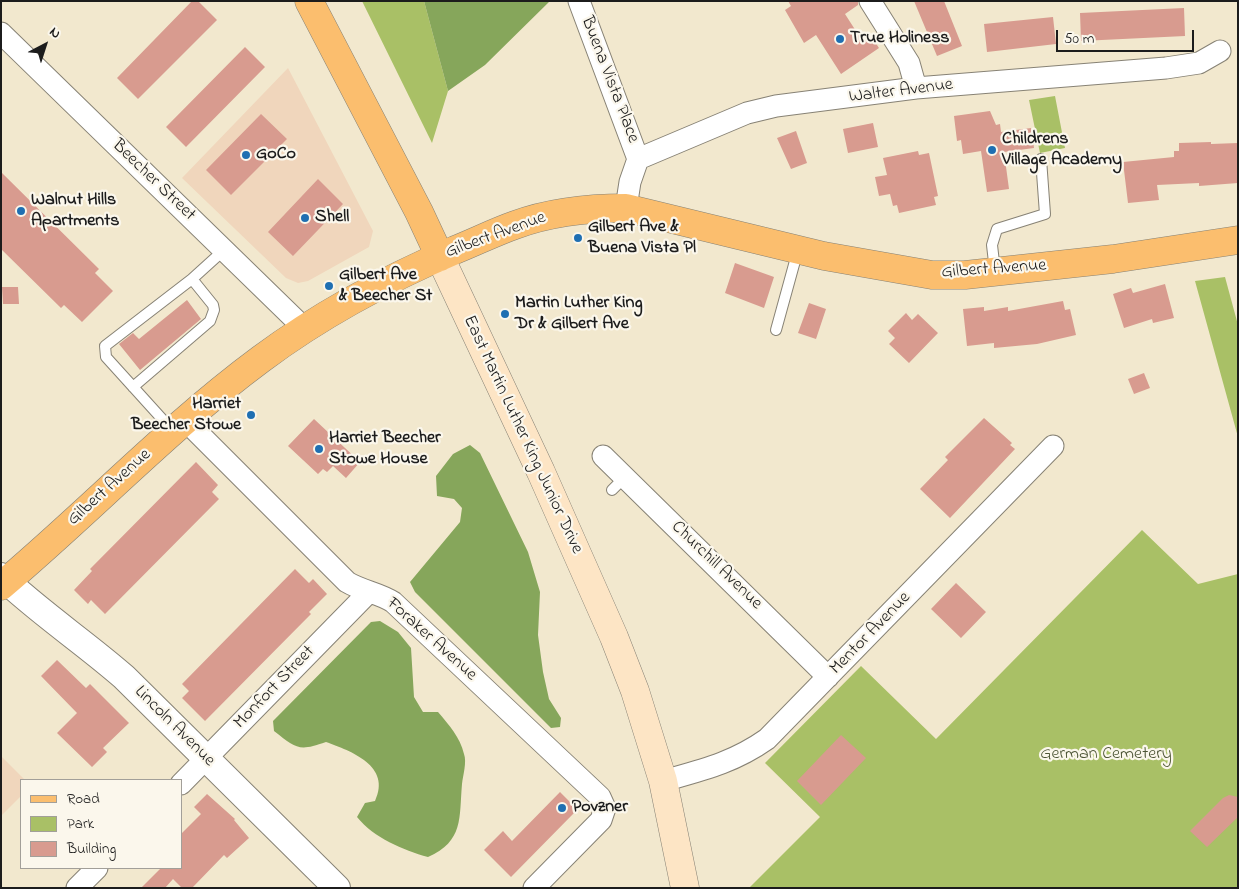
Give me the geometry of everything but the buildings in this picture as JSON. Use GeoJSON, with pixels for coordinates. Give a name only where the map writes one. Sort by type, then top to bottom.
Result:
{"type":"FeatureCollection","features":[{"type":"Feature","properties":{"kind":"main road","name":"East Martin Luther King Junior Drive"},"geometry":{"type":"LineString","coordinates":[[309,1],[419,212],[541,472],[604,612],[635,691],[663,781],[685,888]]}},
{"type":"Feature","properties":{"kind":"main road","name":"Gilbert Avenue"},"geometry":{"type":"LineString","coordinates":[[3,581],[248,369],[305,329],[363,295],[440,257],[515,225],[544,217],[602,208],[626,208],[798,249],[932,275],[965,275],[996,272],[1230,243]]}},
{"type":"Feature","properties":{"kind":"street","name":"Buena Vista Place"},"geometry":{"type":"LineString","coordinates":[[579,1],[638,159]]}},
{"type":"Feature","properties":{"kind":"street"},"geometry":{"type":"LineString","coordinates":[[870,1],[909,63],[916,88]]}},
{"type":"Feature","properties":{"kind":"street","name":"Beecher Street"},"geometry":{"type":"LineString","coordinates":[[1,33],[305,329]]}},
{"type":"Feature","properties":{"kind":"street","name":"Walter Avenue"},"geometry":{"type":"LineString","coordinates":[[638,159],[747,113],[776,106],[916,88],[1166,68],[1199,63],[1220,51]]}},
{"type":"Feature","properties":{"kind":"street"},"geometry":{"type":"LineString","coordinates":[[626,208],[630,182],[638,159]]}},
{"type":"Feature","properties":{"kind":"street","name":"Foraker Avenue"},"geometry":{"type":"LineString","coordinates":[[180,426],[346,582],[369,592],[382,595],[393,602],[600,797],[605,808],[601,820],[534,888]]}},
{"type":"Feature","properties":{"kind":"street","name":"Mentor Avenue"},"geometry":{"type":"LineString","coordinates":[[663,781],[722,765],[746,754],[780,727],[1053,446]]}},
{"type":"Feature","properties":{"kind":"street","name":"Churchill Avenue"},"geometry":{"type":"LineString","coordinates":[[603,456],[619,484],[828,677]]}},
{"type":"Feature","properties":{"kind":"street","name":"Lincoln Avenue"},"geometry":{"type":"LineString","coordinates":[[3,581],[52,621],[99,655],[124,677],[337,888]]}},
{"type":"Feature","properties":{"kind":"street","name":"Monfort Street"},"geometry":{"type":"LineString","coordinates":[[182,783],[369,592]]}},
{"type":"Feature","properties":{"kind":"street"},"geometry":{"type":"LineString","coordinates":[[77,888],[96,869]]}},
{"type":"Feature","properties":{"kind":"lane"},"geometry":{"type":"LineString","coordinates":[[996,272],[992,245],[997,229],[1045,214],[1041,159]]}},
{"type":"Feature","properties":{"kind":"lane"},"geometry":{"type":"LineString","coordinates":[[776,330],[798,249]]}},
{"type":"Feature","properties":{"kind":"lane"},"geometry":{"type":"LineString","coordinates":[[180,426],[133,387],[106,357],[105,346],[192,279],[224,250]]}},
{"type":"Feature","properties":{"kind":"lane"},"geometry":{"type":"LineString","coordinates":[[133,387],[210,321],[214,310],[213,305],[192,279]]}},
{"type":"Feature","properties":{"kind":"shaded area"},"geometry":{"type":"Polygon","coordinates":[[[288,68],[373,231],[369,247],[308,281],[298,283],[286,278],[182,178],[288,68]]]}},
{"type":"Feature","properties":{"kind":"shaded area"},"geometry":{"type":"Polygon","coordinates":[[[1,756],[24,779],[20,779],[20,797],[1,816],[1,756]]]}},
{"type":"Feature","properties":{"kind":"green space"},"geometry":{"type":"Polygon","coordinates":[[[362,1],[424,1],[448,91],[432,143],[362,1]]]}},
{"type":"Feature","properties":{"kind":"green space"},"geometry":{"type":"Polygon","coordinates":[[[424,1],[550,1],[485,65],[448,91],[424,1]]]}},
{"type":"Feature","properties":{"kind":"green space"},"geometry":{"type":"Polygon","coordinates":[[[1055,96],[1065,148],[1040,153],[1029,100],[1055,96]]]}},
{"type":"Feature","properties":{"kind":"green space"},"geometry":{"type":"Polygon","coordinates":[[[1225,277],[1238,325],[1238,437],[1195,281],[1225,277]]]}},
{"type":"Feature","properties":{"kind":"green space"},"geometry":{"type":"Polygon","coordinates":[[[470,445],[480,453],[528,552],[540,592],[538,635],[543,672],[549,699],[561,718],[560,727],[551,728],[415,592],[410,582],[460,522],[462,508],[454,499],[437,496],[436,476],[453,454],[470,445]]]}},
{"type":"Feature","properties":{"kind":"green space","name":"German Cemetery"},"geometry":{"type":"Polygon","coordinates":[[[1142,530],[1198,584],[1238,574],[1238,888],[749,888],[820,817],[765,763],[861,666],[936,739],[1142,530]]]}},
{"type":"Feature","properties":{"kind":"green space"},"geometry":{"type":"Polygon","coordinates":[[[380,621],[398,632],[411,648],[414,697],[423,712],[438,712],[457,737],[465,757],[459,818],[454,836],[440,851],[428,857],[409,851],[380,837],[357,817],[365,803],[375,801],[379,789],[378,778],[374,769],[366,762],[347,750],[326,742],[309,747],[298,747],[274,731],[273,721],[371,622],[380,621]]]}},
{"type":"Feature","properties":{"kind":"place","name":"True Holiness"},"geometry":{"type":"Point","coordinates":[840,39]}},
{"type":"Feature","properties":{"kind":"place","name":"Childrens Village Academy"},"geometry":{"type":"Point","coordinates":[992,150]}},
{"type":"Feature","properties":{"kind":"place","name":"GoCo"},"geometry":{"type":"Point","coordinates":[246,155]}},
{"type":"Feature","properties":{"kind":"place","name":"Walnut Hills Apartments"},"geometry":{"type":"Point","coordinates":[21,211]}},
{"type":"Feature","properties":{"kind":"place","name":"Shell"},"geometry":{"type":"Point","coordinates":[305,218]}},
{"type":"Feature","properties":{"kind":"place","name":"Gilbert Ave & Buena Vista Pl"},"geometry":{"type":"Point","coordinates":[578,238]}},
{"type":"Feature","properties":{"kind":"place","name":"Gilbert Ave & Beecher St"},"geometry":{"type":"Point","coordinates":[329,286]}},
{"type":"Feature","properties":{"kind":"place","name":"Martin Luther King Dr & Gilbert Ave"},"geometry":{"type":"Point","coordinates":[505,314]}},
{"type":"Feature","properties":{"kind":"place","name":"Harriet Beecher Stowe"},"geometry":{"type":"Point","coordinates":[251,415]}},
{"type":"Feature","properties":{"kind":"place","name":"Harriet Beecher Stowe House"},"geometry":{"type":"Point","coordinates":[319,449]}},
{"type":"Feature","properties":{"kind":"place","name":"Povzner"},"geometry":{"type":"Point","coordinates":[562,808]}}]}
